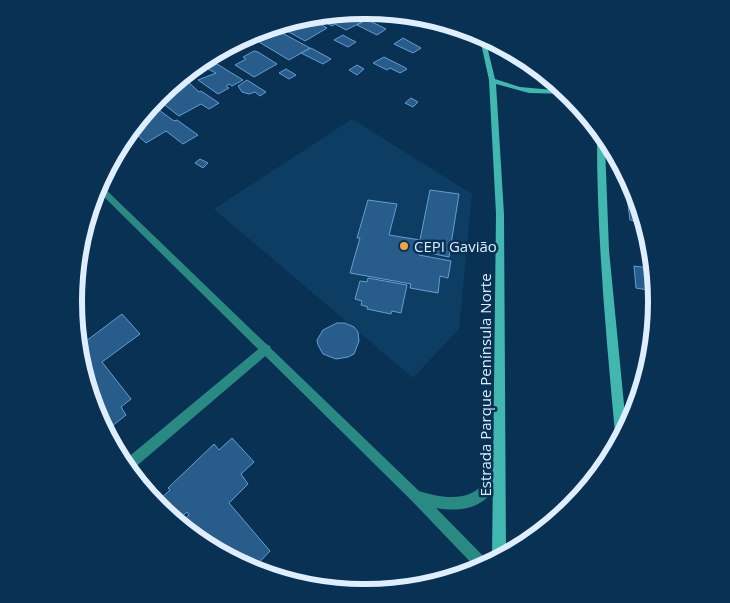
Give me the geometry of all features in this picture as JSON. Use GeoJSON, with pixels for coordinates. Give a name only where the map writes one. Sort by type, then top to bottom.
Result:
{"type":"FeatureCollection","features":[{"type":"Feature","properties":{"kind":"main road","name":"Estrada Parque Península Norte"},"geometry":{"type":"LineString","coordinates":[[483,45],[492,80],[500,214],[499,550]]}},
{"type":"Feature","properties":{"kind":"main road"},"geometry":{"type":"LineString","coordinates":[[492,80],[506,87],[525,91],[555,92]]}},
{"type":"Feature","properties":{"kind":"main road"},"geometry":{"type":"LineString","coordinates":[[601,145],[600,173],[608,310],[620,424]]}},
{"type":"Feature","properties":{"kind":"street"},"geometry":{"type":"LineString","coordinates":[[104,192],[478,560]]}},
{"type":"Feature","properties":{"kind":"street"},"geometry":{"type":"LineString","coordinates":[[132,462],[266,350]]}},
{"type":"Feature","properties":{"kind":"street"},"geometry":{"type":"LineString","coordinates":[[416,497],[440,504],[466,503],[487,491],[500,470]]}},
{"type":"Feature","properties":{"kind":"shaded area"},"geometry":{"type":"Polygon","coordinates":[[[352,119],[472,194],[459,329],[413,378],[214,209],[352,119]]]}},
{"type":"Feature","properties":{"kind":"building"},"geometry":{"type":"Polygon","coordinates":[[[366,19],[386,29],[377,35],[357,25],[364,21],[346,30],[335,24],[332,26],[324,22],[366,19]]]}},
{"type":"Feature","properties":{"kind":"building"},"geometry":{"type":"Polygon","coordinates":[[[318,23],[327,28],[305,41],[287,31],[318,23]]]}},
{"type":"Feature","properties":{"kind":"building"},"geometry":{"type":"Polygon","coordinates":[[[281,33],[310,48],[289,60],[259,42],[281,33]]]}},
{"type":"Feature","properties":{"kind":"building"},"geometry":{"type":"Polygon","coordinates":[[[343,35],[356,42],[348,47],[334,40],[343,35]]]}},
{"type":"Feature","properties":{"kind":"building"},"geometry":{"type":"Polygon","coordinates":[[[403,38],[421,48],[413,53],[394,44],[403,38]]]}},
{"type":"Feature","properties":{"kind":"building"},"geometry":{"type":"Polygon","coordinates":[[[311,48],[331,59],[323,64],[301,53],[311,48]]]}},
{"type":"Feature","properties":{"kind":"building"},"geometry":{"type":"Polygon","coordinates":[[[254,51],[277,64],[254,77],[235,65],[246,59],[243,57],[254,51]]]}},
{"type":"Feature","properties":{"kind":"building"},"geometry":{"type":"Polygon","coordinates":[[[384,57],[407,69],[400,73],[390,68],[387,70],[373,63],[384,57]]]}},
{"type":"Feature","properties":{"kind":"building"},"geometry":{"type":"Polygon","coordinates":[[[217,64],[243,80],[232,86],[229,84],[226,86],[229,88],[218,94],[198,80],[216,73],[208,69],[217,64]]]}},
{"type":"Feature","properties":{"kind":"building"},"geometry":{"type":"Polygon","coordinates":[[[357,65],[364,69],[357,75],[349,70],[357,65]]]}},
{"type":"Feature","properties":{"kind":"building"},"geometry":{"type":"Polygon","coordinates":[[[286,69],[296,75],[289,79],[279,73],[286,69]]]}},
{"type":"Feature","properties":{"kind":"building"},"geometry":{"type":"Polygon","coordinates":[[[247,80],[266,92],[260,96],[255,92],[249,94],[242,92],[238,86],[247,80]]]}},
{"type":"Feature","properties":{"kind":"building"},"geometry":{"type":"Polygon","coordinates":[[[188,82],[199,92],[201,91],[219,103],[209,109],[201,104],[179,116],[163,104],[188,82]]]}},
{"type":"Feature","properties":{"kind":"building"},"geometry":{"type":"Polygon","coordinates":[[[411,98],[418,102],[413,107],[405,103],[411,98]]]}},
{"type":"Feature","properties":{"kind":"building"},"geometry":{"type":"Polygon","coordinates":[[[158,109],[198,135],[183,144],[166,131],[146,143],[137,135],[158,109]]]}},
{"type":"Feature","properties":{"kind":"building"},"geometry":{"type":"Polygon","coordinates":[[[200,159],[208,163],[203,168],[195,163],[200,159]]]}},
{"type":"Feature","properties":{"kind":"building","name":"CEPI Gavião"},"geometry":{"type":"Polygon","coordinates":[[[430,190],[459,194],[449,257],[419,251],[419,255],[451,261],[448,278],[440,276],[438,293],[410,288],[411,284],[350,273],[360,238],[357,238],[368,200],[397,204],[389,235],[420,240],[430,190]]]}},
{"type":"Feature","properties":{"kind":"building"},"geometry":{"type":"Polygon","coordinates":[[[627,195],[636,221],[630,220],[627,195]]]}},
{"type":"Feature","properties":{"kind":"building"},"geometry":{"type":"Polygon","coordinates":[[[634,266],[645,267],[647,290],[636,288],[634,266]]]}},
{"type":"Feature","properties":{"kind":"building"},"geometry":{"type":"Polygon","coordinates":[[[368,278],[407,285],[401,313],[392,311],[391,314],[367,309],[368,307],[361,305],[362,301],[355,299],[360,281],[367,282],[368,278]]]}},
{"type":"Feature","properties":{"kind":"building"},"geometry":{"type":"Polygon","coordinates":[[[122,314],[140,334],[102,362],[131,399],[121,407],[126,415],[111,427],[97,392],[86,341],[122,314]]]}},
{"type":"Feature","properties":{"kind":"building"},"geometry":{"type":"Polygon","coordinates":[[[337,323],[345,323],[354,327],[358,332],[359,341],[354,354],[336,359],[323,354],[317,340],[323,330],[337,323]]]}},
{"type":"Feature","properties":{"kind":"building"},"geometry":{"type":"Polygon","coordinates":[[[232,438],[254,462],[241,474],[248,484],[229,503],[270,551],[258,563],[208,537],[185,519],[189,515],[187,512],[182,517],[162,498],[170,490],[168,488],[214,444],[219,450],[232,438]]]}},
{"type":"Feature","properties":{"kind":"place","name":"CEPI Gavião"},"geometry":{"type":"Point","coordinates":[404,246]}}]}
